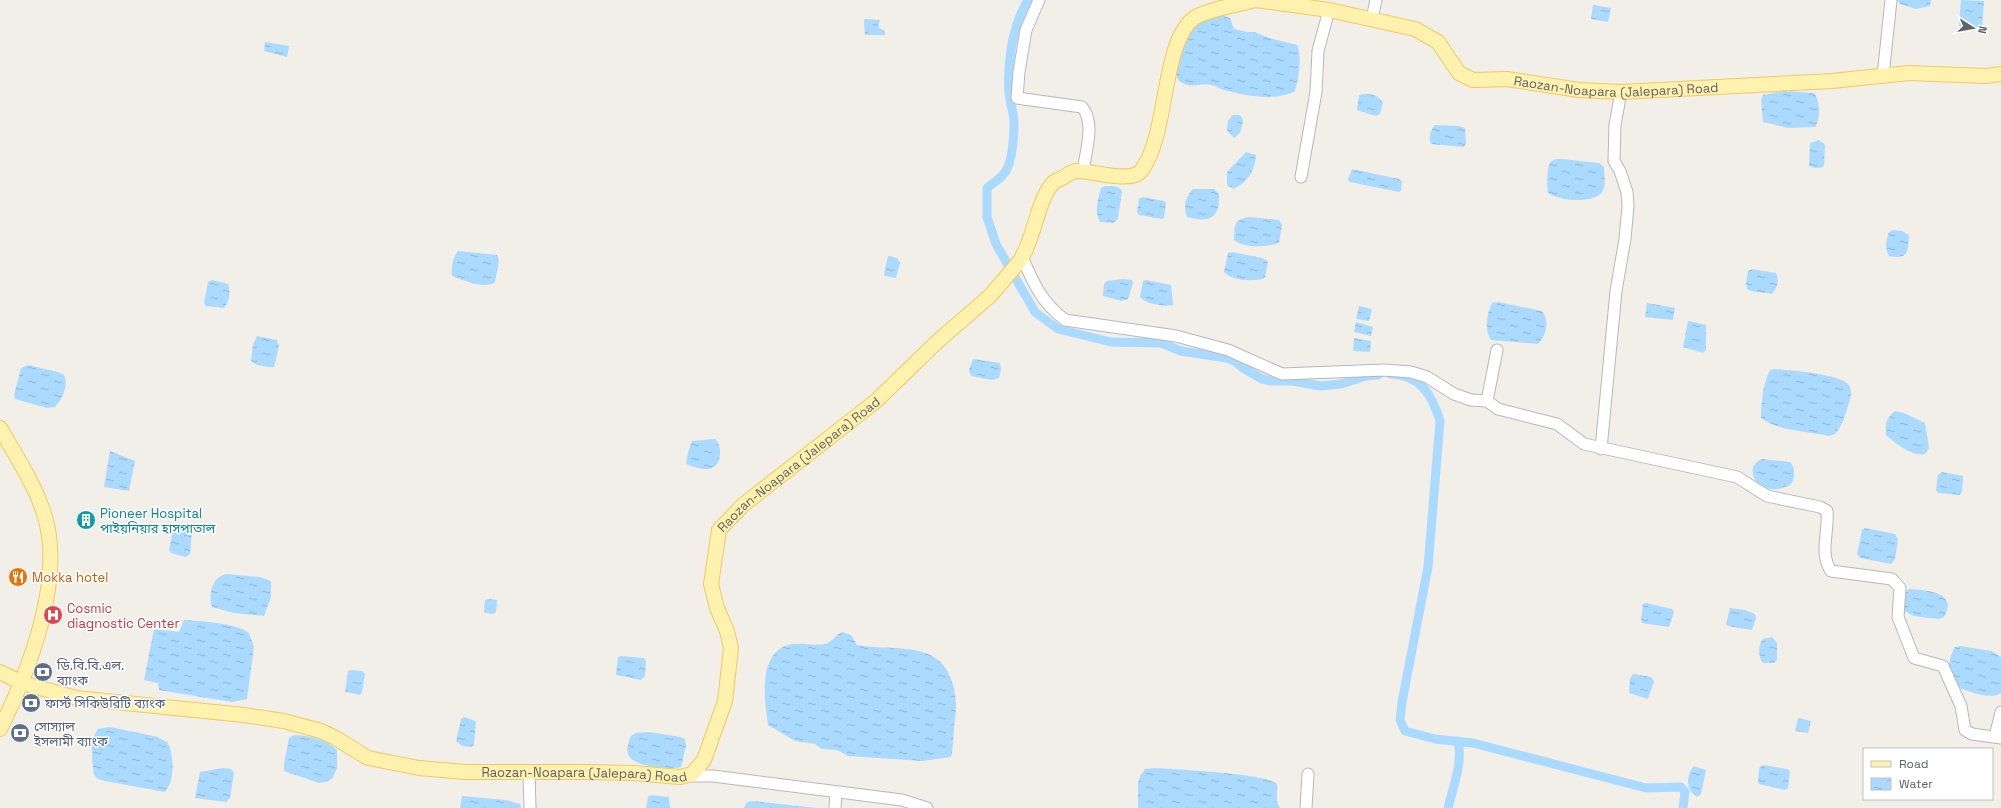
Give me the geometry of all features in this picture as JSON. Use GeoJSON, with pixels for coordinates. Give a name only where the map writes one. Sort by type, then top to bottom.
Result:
{"type":"FeatureCollection","features":[{"type":"Feature","properties":{"kind":"main road","name":"Raozan-Noapara (Jalepara) Road"},"geometry":{"type":"LineString","coordinates":[[0,672],[22,683],[63,696],[94,702],[151,705],[257,716],[284,721],[327,734],[368,758],[419,768],[465,772],[634,773],[685,776],[696,772],[704,760],[725,701],[731,648],[727,631],[716,608],[711,584],[719,530],[743,505],[876,401],[938,341],[978,308],[1021,260],[1029,245],[1042,203],[1053,183],[1075,171],[1128,177],[1139,173],[1153,149],[1173,60],[1180,38],[1188,25],[1195,18],[1256,0],[1329,10],[1415,29],[1438,42],[1458,73],[1473,80],[1507,79],[1579,90],[1621,92],[1745,86],[1909,73],[1986,76],[2001,74]]}},
{"type":"Feature","properties":{"kind":"main road"},"geometry":{"type":"LineString","coordinates":[[0,428],[40,502],[50,543],[50,569],[42,618],[35,647],[22,683],[0,729]]}},
{"type":"Feature","properties":{"kind":"street"},"geometry":{"type":"LineString","coordinates":[[1039,0],[1026,30],[1019,72],[1017,98],[1082,107],[1087,112],[1089,130],[1082,172]]}},
{"type":"Feature","properties":{"kind":"street"},"geometry":{"type":"LineString","coordinates":[[1372,19],[1376,0]]}},
{"type":"Feature","properties":{"kind":"street"},"geometry":{"type":"LineString","coordinates":[[1883,76],[1891,0]]}},
{"type":"Feature","properties":{"kind":"street"},"geometry":{"type":"LineString","coordinates":[[1301,176],[1316,92],[1318,51],[1329,10]]}},
{"type":"Feature","properties":{"kind":"street"},"geometry":{"type":"LineString","coordinates":[[1601,449],[1616,290],[1625,239],[1628,206],[1627,192],[1620,171],[1614,161],[1615,124],[1621,92]]}},
{"type":"Feature","properties":{"kind":"street"},"geometry":{"type":"LineString","coordinates":[[1021,260],[1037,290],[1052,309],[1065,320],[1176,336],[1228,350],[1282,374],[1384,370],[1411,372],[1427,377],[1454,394],[1471,400],[1487,401],[1498,409],[1557,424],[1584,444],[1601,449],[1737,477],[1767,496],[1820,507],[1827,511],[1828,521],[1825,550],[1827,565],[1831,571],[1892,579],[1897,583],[1900,588],[1898,617],[1914,658],[1943,666],[1961,706],[1965,730],[1972,734],[1998,738],[2001,712]]}},
{"type":"Feature","properties":{"kind":"street"},"geometry":{"type":"LineString","coordinates":[[1487,401],[1497,350]]}},
{"type":"Feature","properties":{"kind":"street"},"geometry":{"type":"LineString","coordinates":[[530,773],[530,808]]}},
{"type":"Feature","properties":{"kind":"street"},"geometry":{"type":"LineString","coordinates":[[1306,808],[1308,774]]}},
{"type":"Feature","properties":{"kind":"street"},"geometry":{"type":"LineString","coordinates":[[685,776],[713,776],[902,800],[927,808]]}},
{"type":"Feature","properties":{"kind":"street"},"geometry":{"type":"LineString","coordinates":[[835,808],[836,792]]}},
{"type":"Feature","properties":{"kind":"water"},"geometry":{"type":"Polygon","coordinates":[[[1897,0],[1931,0],[1930,6],[1916,9],[1900,4],[1897,0]]]}},
{"type":"Feature","properties":{"kind":"water"},"geometry":{"type":"Polygon","coordinates":[[[1961,0],[1984,1],[1982,29],[1961,28],[1959,26],[1961,0]]]}},
{"type":"Feature","properties":{"kind":"water"},"geometry":{"type":"Polygon","coordinates":[[[1593,5],[1611,8],[1608,22],[1591,19],[1593,5]]]}},
{"type":"Feature","properties":{"kind":"water"},"geometry":{"type":"Polygon","coordinates":[[[1222,15],[1230,18],[1234,29],[1254,32],[1269,38],[1297,45],[1299,49],[1299,68],[1294,92],[1285,95],[1259,97],[1222,90],[1208,84],[1188,85],[1179,81],[1177,76],[1177,68],[1181,51],[1188,36],[1198,24],[1213,17],[1222,15]]]}},
{"type":"Feature","properties":{"kind":"water"},"geometry":{"type":"Polygon","coordinates":[[[864,20],[880,20],[878,27],[885,31],[885,35],[865,35],[864,20]]]}},
{"type":"Feature","properties":{"kind":"water"},"geometry":{"type":"Polygon","coordinates":[[[265,42],[289,46],[287,57],[264,51],[265,42]]]}},
{"type":"Feature","properties":{"kind":"water"},"geometry":{"type":"Polygon","coordinates":[[[1784,91],[1814,93],[1818,100],[1819,110],[1817,124],[1815,127],[1788,128],[1763,122],[1761,100],[1763,95],[1784,91]]]}},
{"type":"Feature","properties":{"kind":"water"},"geometry":{"type":"Polygon","coordinates":[[[1359,95],[1374,95],[1381,100],[1383,103],[1380,114],[1376,116],[1357,110],[1359,95]]]}},
{"type":"Feature","properties":{"kind":"water"},"geometry":{"type":"Polygon","coordinates":[[[1233,115],[1239,115],[1242,117],[1243,122],[1240,133],[1234,138],[1227,131],[1228,121],[1233,115]]]}},
{"type":"Feature","properties":{"kind":"water"},"geometry":{"type":"Polygon","coordinates":[[[1435,125],[1459,126],[1465,128],[1466,143],[1464,147],[1431,144],[1430,134],[1435,125]]]}},
{"type":"Feature","properties":{"kind":"water"},"geometry":{"type":"Polygon","coordinates":[[[1819,140],[1825,145],[1824,166],[1821,168],[1814,168],[1809,166],[1810,143],[1819,140]]]}},
{"type":"Feature","properties":{"kind":"water"},"geometry":{"type":"Polygon","coordinates":[[[1246,152],[1256,155],[1254,166],[1246,180],[1233,189],[1227,185],[1227,172],[1246,152]]]}},
{"type":"Feature","properties":{"kind":"water"},"geometry":{"type":"Polygon","coordinates":[[[1557,159],[1599,163],[1604,167],[1605,183],[1602,192],[1598,196],[1584,200],[1560,198],[1548,193],[1547,176],[1550,163],[1557,159]]]}},
{"type":"Feature","properties":{"kind":"water"},"geometry":{"type":"Polygon","coordinates":[[[1352,169],[1399,179],[1402,181],[1401,191],[1399,192],[1350,182],[1348,179],[1352,169]]]}},
{"type":"Feature","properties":{"kind":"water"},"geometry":{"type":"Polygon","coordinates":[[[1105,186],[1117,187],[1122,191],[1118,219],[1113,223],[1100,222],[1097,214],[1097,205],[1101,188],[1105,186]]]}},
{"type":"Feature","properties":{"kind":"water"},"geometry":{"type":"Polygon","coordinates":[[[1193,189],[1214,189],[1219,194],[1218,209],[1212,217],[1207,219],[1195,219],[1187,217],[1185,210],[1186,202],[1188,195],[1193,189]]]}},
{"type":"Feature","properties":{"kind":"water"},"geometry":{"type":"Polygon","coordinates":[[[1143,197],[1164,201],[1166,203],[1164,218],[1162,219],[1139,215],[1137,212],[1139,199],[1143,197]]]}},
{"type":"Feature","properties":{"kind":"water"},"geometry":{"type":"Polygon","coordinates":[[[1249,217],[1279,220],[1282,225],[1279,243],[1250,246],[1234,240],[1237,222],[1249,217]]]}},
{"type":"Feature","properties":{"kind":"water"},"geometry":{"type":"Polygon","coordinates":[[[1893,230],[1902,231],[1909,235],[1908,250],[1900,257],[1889,256],[1886,250],[1886,241],[1889,232],[1893,230]]]}},
{"type":"Feature","properties":{"kind":"water"},"geometry":{"type":"Polygon","coordinates":[[[458,251],[497,255],[499,260],[495,282],[480,285],[452,276],[453,262],[458,251]]]}},
{"type":"Feature","properties":{"kind":"water"},"geometry":{"type":"Polygon","coordinates":[[[1232,252],[1262,258],[1268,261],[1265,278],[1243,280],[1232,277],[1224,272],[1228,253],[1232,252]]]}},
{"type":"Feature","properties":{"kind":"water"},"geometry":{"type":"Polygon","coordinates":[[[888,256],[897,258],[900,263],[896,278],[885,276],[884,274],[888,256]]]}},
{"type":"Feature","properties":{"kind":"water"},"geometry":{"type":"Polygon","coordinates":[[[1752,269],[1776,273],[1778,279],[1772,294],[1750,291],[1747,289],[1746,284],[1748,271],[1752,269]]]}},
{"type":"Feature","properties":{"kind":"water"},"geometry":{"type":"Polygon","coordinates":[[[1123,279],[1132,280],[1133,283],[1128,299],[1121,301],[1103,296],[1104,284],[1107,281],[1123,279]]]}},
{"type":"Feature","properties":{"kind":"water"},"geometry":{"type":"Polygon","coordinates":[[[212,280],[228,284],[229,297],[224,308],[206,306],[204,303],[208,282],[212,280]]]}},
{"type":"Feature","properties":{"kind":"water"},"geometry":{"type":"Polygon","coordinates":[[[1146,280],[1171,285],[1173,305],[1165,306],[1155,304],[1140,297],[1143,281],[1146,280]]]}},
{"type":"Feature","properties":{"kind":"water"},"geometry":{"type":"Polygon","coordinates":[[[1498,302],[1542,311],[1546,319],[1546,328],[1541,341],[1538,344],[1491,340],[1487,327],[1488,316],[1492,303],[1498,302]]]}},
{"type":"Feature","properties":{"kind":"water"},"geometry":{"type":"Polygon","coordinates":[[[1647,303],[1675,308],[1673,320],[1645,317],[1647,303]]]}},
{"type":"Feature","properties":{"kind":"water"},"geometry":{"type":"Polygon","coordinates":[[[1359,306],[1372,309],[1369,321],[1356,319],[1359,306]]]}},
{"type":"Feature","properties":{"kind":"water"},"geometry":{"type":"Polygon","coordinates":[[[1688,321],[1706,325],[1706,350],[1703,353],[1683,347],[1688,321]]]}},
{"type":"Feature","properties":{"kind":"water"},"geometry":{"type":"Polygon","coordinates":[[[1356,322],[1373,327],[1371,336],[1354,332],[1356,322]]]}},
{"type":"Feature","properties":{"kind":"water"},"geometry":{"type":"Polygon","coordinates":[[[257,336],[277,340],[279,346],[274,367],[259,365],[251,361],[253,344],[257,336]]]}},
{"type":"Feature","properties":{"kind":"water"},"geometry":{"type":"Polygon","coordinates":[[[1354,338],[1371,341],[1370,352],[1353,351],[1354,338]]]}},
{"type":"Feature","properties":{"kind":"water"},"geometry":{"type":"Polygon","coordinates":[[[973,359],[1000,363],[1001,369],[999,378],[992,380],[971,376],[969,370],[973,359]]]}},
{"type":"Feature","properties":{"kind":"water"},"geometry":{"type":"Polygon","coordinates":[[[28,365],[58,372],[64,375],[66,384],[64,392],[55,407],[47,408],[15,399],[14,395],[21,368],[28,365]]]}},
{"type":"Feature","properties":{"kind":"water"},"geometry":{"type":"Polygon","coordinates":[[[1775,369],[1826,375],[1844,381],[1849,385],[1851,393],[1850,401],[1840,428],[1835,434],[1829,436],[1793,430],[1775,426],[1761,418],[1764,387],[1770,370],[1775,369]]]}},
{"type":"Feature","properties":{"kind":"water"},"geometry":{"type":"Polygon","coordinates":[[[1895,411],[1904,413],[1925,423],[1929,448],[1925,454],[1909,451],[1886,435],[1887,422],[1895,411]]]}},
{"type":"Feature","properties":{"kind":"water"},"geometry":{"type":"Polygon","coordinates":[[[715,439],[720,449],[720,457],[717,465],[711,468],[703,469],[686,464],[692,441],[715,439]]]}},
{"type":"Feature","properties":{"kind":"water"},"geometry":{"type":"Polygon","coordinates":[[[110,451],[135,461],[129,491],[104,487],[110,451]]]}},
{"type":"Feature","properties":{"kind":"water"},"geometry":{"type":"Polygon","coordinates":[[[1762,459],[1790,462],[1794,472],[1794,478],[1791,483],[1785,487],[1775,489],[1766,488],[1760,485],[1755,480],[1753,468],[1756,463],[1762,459]]]}},
{"type":"Feature","properties":{"kind":"water"},"geometry":{"type":"Polygon","coordinates":[[[1942,472],[1963,476],[1962,492],[1960,495],[1938,493],[1936,490],[1938,475],[1942,472]]]}},
{"type":"Feature","properties":{"kind":"water"},"geometry":{"type":"Polygon","coordinates":[[[175,528],[192,531],[190,554],[186,557],[171,553],[169,550],[173,530],[175,528]]]}},
{"type":"Feature","properties":{"kind":"water"},"geometry":{"type":"Polygon","coordinates":[[[1865,528],[1895,534],[1898,539],[1895,559],[1891,564],[1860,558],[1857,554],[1862,530],[1865,528]]]}},
{"type":"Feature","properties":{"kind":"water"},"geometry":{"type":"Polygon","coordinates":[[[227,574],[260,577],[271,581],[271,597],[264,616],[233,613],[212,607],[212,586],[218,578],[227,574]]]}},
{"type":"Feature","properties":{"kind":"water"},"geometry":{"type":"Polygon","coordinates":[[[1909,589],[1924,590],[1944,597],[1947,602],[1948,609],[1944,617],[1939,619],[1920,617],[1915,616],[1903,609],[1905,594],[1909,589]]]}},
{"type":"Feature","properties":{"kind":"water"},"geometry":{"type":"Polygon","coordinates":[[[485,600],[497,600],[496,612],[493,614],[484,612],[485,600]]]}},
{"type":"Feature","properties":{"kind":"water"},"geometry":{"type":"Polygon","coordinates":[[[1646,603],[1672,609],[1674,612],[1669,627],[1642,623],[1641,619],[1643,604],[1646,603]]]}},
{"type":"Feature","properties":{"kind":"water"},"geometry":{"type":"Polygon","coordinates":[[[1730,608],[1745,610],[1755,614],[1756,618],[1752,630],[1728,626],[1726,624],[1730,608]]]}},
{"type":"Feature","properties":{"kind":"water"},"geometry":{"type":"Polygon","coordinates":[[[184,620],[227,625],[249,633],[254,647],[247,699],[232,702],[159,690],[158,683],[144,680],[154,629],[179,632],[184,620]]]}},
{"type":"Feature","properties":{"kind":"water"},"geometry":{"type":"Polygon","coordinates":[[[842,632],[851,635],[857,645],[900,648],[927,654],[938,660],[947,670],[953,685],[956,702],[951,757],[922,761],[848,756],[837,750],[822,749],[815,744],[795,741],[768,725],[765,680],[767,668],[771,658],[778,650],[788,645],[825,644],[830,642],[842,632]]]}},
{"type":"Feature","properties":{"kind":"water"},"geometry":{"type":"Polygon","coordinates":[[[1772,637],[1777,643],[1777,660],[1774,663],[1763,663],[1759,655],[1761,641],[1772,637]]]}},
{"type":"Feature","properties":{"kind":"water"},"geometry":{"type":"Polygon","coordinates":[[[1961,646],[1991,651],[2001,657],[2001,693],[1991,696],[1956,687],[1950,672],[1950,658],[1955,647],[1961,646]]]}},
{"type":"Feature","properties":{"kind":"water"},"geometry":{"type":"Polygon","coordinates":[[[618,657],[644,658],[646,661],[645,676],[641,680],[616,675],[618,657]]]}},
{"type":"Feature","properties":{"kind":"water"},"geometry":{"type":"Polygon","coordinates":[[[348,671],[362,671],[365,674],[362,692],[360,695],[345,692],[348,671]]]}},
{"type":"Feature","properties":{"kind":"water"},"geometry":{"type":"Polygon","coordinates":[[[1633,674],[1651,677],[1654,681],[1648,699],[1629,693],[1630,679],[1633,674]]]}},
{"type":"Feature","properties":{"kind":"water"},"geometry":{"type":"Polygon","coordinates":[[[464,717],[476,721],[474,745],[471,747],[462,746],[456,741],[461,719],[464,717]]]}},
{"type":"Feature","properties":{"kind":"water"},"geometry":{"type":"Polygon","coordinates":[[[1798,718],[1811,721],[1808,733],[1795,731],[1798,718]]]}},
{"type":"Feature","properties":{"kind":"water"},"geometry":{"type":"Polygon","coordinates":[[[110,727],[158,737],[168,743],[172,761],[172,775],[171,781],[165,792],[105,781],[98,779],[94,775],[92,751],[93,739],[98,729],[110,727]]]}},
{"type":"Feature","properties":{"kind":"water"},"geometry":{"type":"Polygon","coordinates":[[[649,732],[685,739],[686,746],[681,767],[660,768],[643,765],[631,758],[627,749],[631,736],[636,733],[649,732]]]}},
{"type":"Feature","properties":{"kind":"water"},"geometry":{"type":"Polygon","coordinates":[[[294,735],[305,736],[323,741],[333,746],[337,750],[337,768],[333,778],[326,782],[319,783],[284,771],[289,738],[294,735]]]}},
{"type":"Feature","properties":{"kind":"water"},"geometry":{"type":"Polygon","coordinates":[[[1763,765],[1787,769],[1790,771],[1788,788],[1785,790],[1759,784],[1759,768],[1763,765]]]}},
{"type":"Feature","properties":{"kind":"water"},"geometry":{"type":"Polygon","coordinates":[[[1694,766],[1706,770],[1701,794],[1697,797],[1690,790],[1688,782],[1689,774],[1694,766]]]}},
{"type":"Feature","properties":{"kind":"water"},"geometry":{"type":"Polygon","coordinates":[[[223,768],[231,769],[234,773],[230,798],[226,802],[195,798],[200,772],[223,768]]]}},
{"type":"Feature","properties":{"kind":"water"},"geometry":{"type":"Polygon","coordinates":[[[1155,768],[1240,775],[1271,780],[1277,784],[1277,802],[1280,808],[1138,808],[1138,783],[1140,776],[1145,769],[1155,768]]]}},
{"type":"Feature","properties":{"kind":"water"},"geometry":{"type":"Polygon","coordinates":[[[652,795],[669,797],[670,808],[646,808],[648,797],[652,795]]]}},
{"type":"Feature","properties":{"kind":"water"},"geometry":{"type":"Polygon","coordinates":[[[462,796],[506,800],[520,804],[521,808],[460,808],[462,796]]]}},
{"type":"Feature","properties":{"kind":"water"},"geometry":{"type":"Polygon","coordinates":[[[753,801],[817,808],[744,808],[747,802],[753,801]]]}},
{"type":"Feature","properties":{"kind":"waterway"},"geometry":{"type":"LineString","coordinates":[[1028,0],[1014,33],[1010,57],[1009,93],[1014,120],[1012,151],[1009,164],[1005,172],[987,188],[987,217],[996,244],[1035,312],[1058,329],[1111,342],[1161,343],[1181,351],[1227,358],[1236,362],[1262,379],[1271,381],[1293,381],[1320,386],[1341,384],[1366,376],[1378,375]]}},
{"type":"Feature","properties":{"kind":"waterway"},"geometry":{"type":"LineString","coordinates":[[1390,374],[1410,378],[1424,388],[1433,403],[1440,421],[1428,567],[1402,702],[1400,720],[1405,731],[1435,739],[1473,743],[1646,788],[1681,787],[1685,792],[1683,808]]}},
{"type":"Feature","properties":{"kind":"waterway"},"geometry":{"type":"LineString","coordinates":[[1448,808],[1458,766],[1458,741]]}},
{"type":"Feature","properties":{"kind":"place","name":"Pioneer Hospital পাইয়নিয়ার হাসপাতাল"},"geometry":{"type":"Point","coordinates":[86,520]}},
{"type":"Feature","properties":{"kind":"place","name":"Mokka hotel"},"geometry":{"type":"Point","coordinates":[18,577]}},
{"type":"Feature","properties":{"kind":"place","name":"Cosmic diagnostic Center"},"geometry":{"type":"Point","coordinates":[53,615]}},
{"type":"Feature","properties":{"kind":"place","name":"ডি.বি.বি.এল. ব্যাংক"},"geometry":{"type":"Point","coordinates":[43,672]}},
{"type":"Feature","properties":{"kind":"place","name":"ফার্স্ট সিকিউরিটি ব্যাংক"},"geometry":{"type":"Point","coordinates":[31,703]}},
{"type":"Feature","properties":{"kind":"place","name":"সোস্যাল ইসলামী ব্যাংক"},"geometry":{"type":"Point","coordinates":[20,733]}}]}
